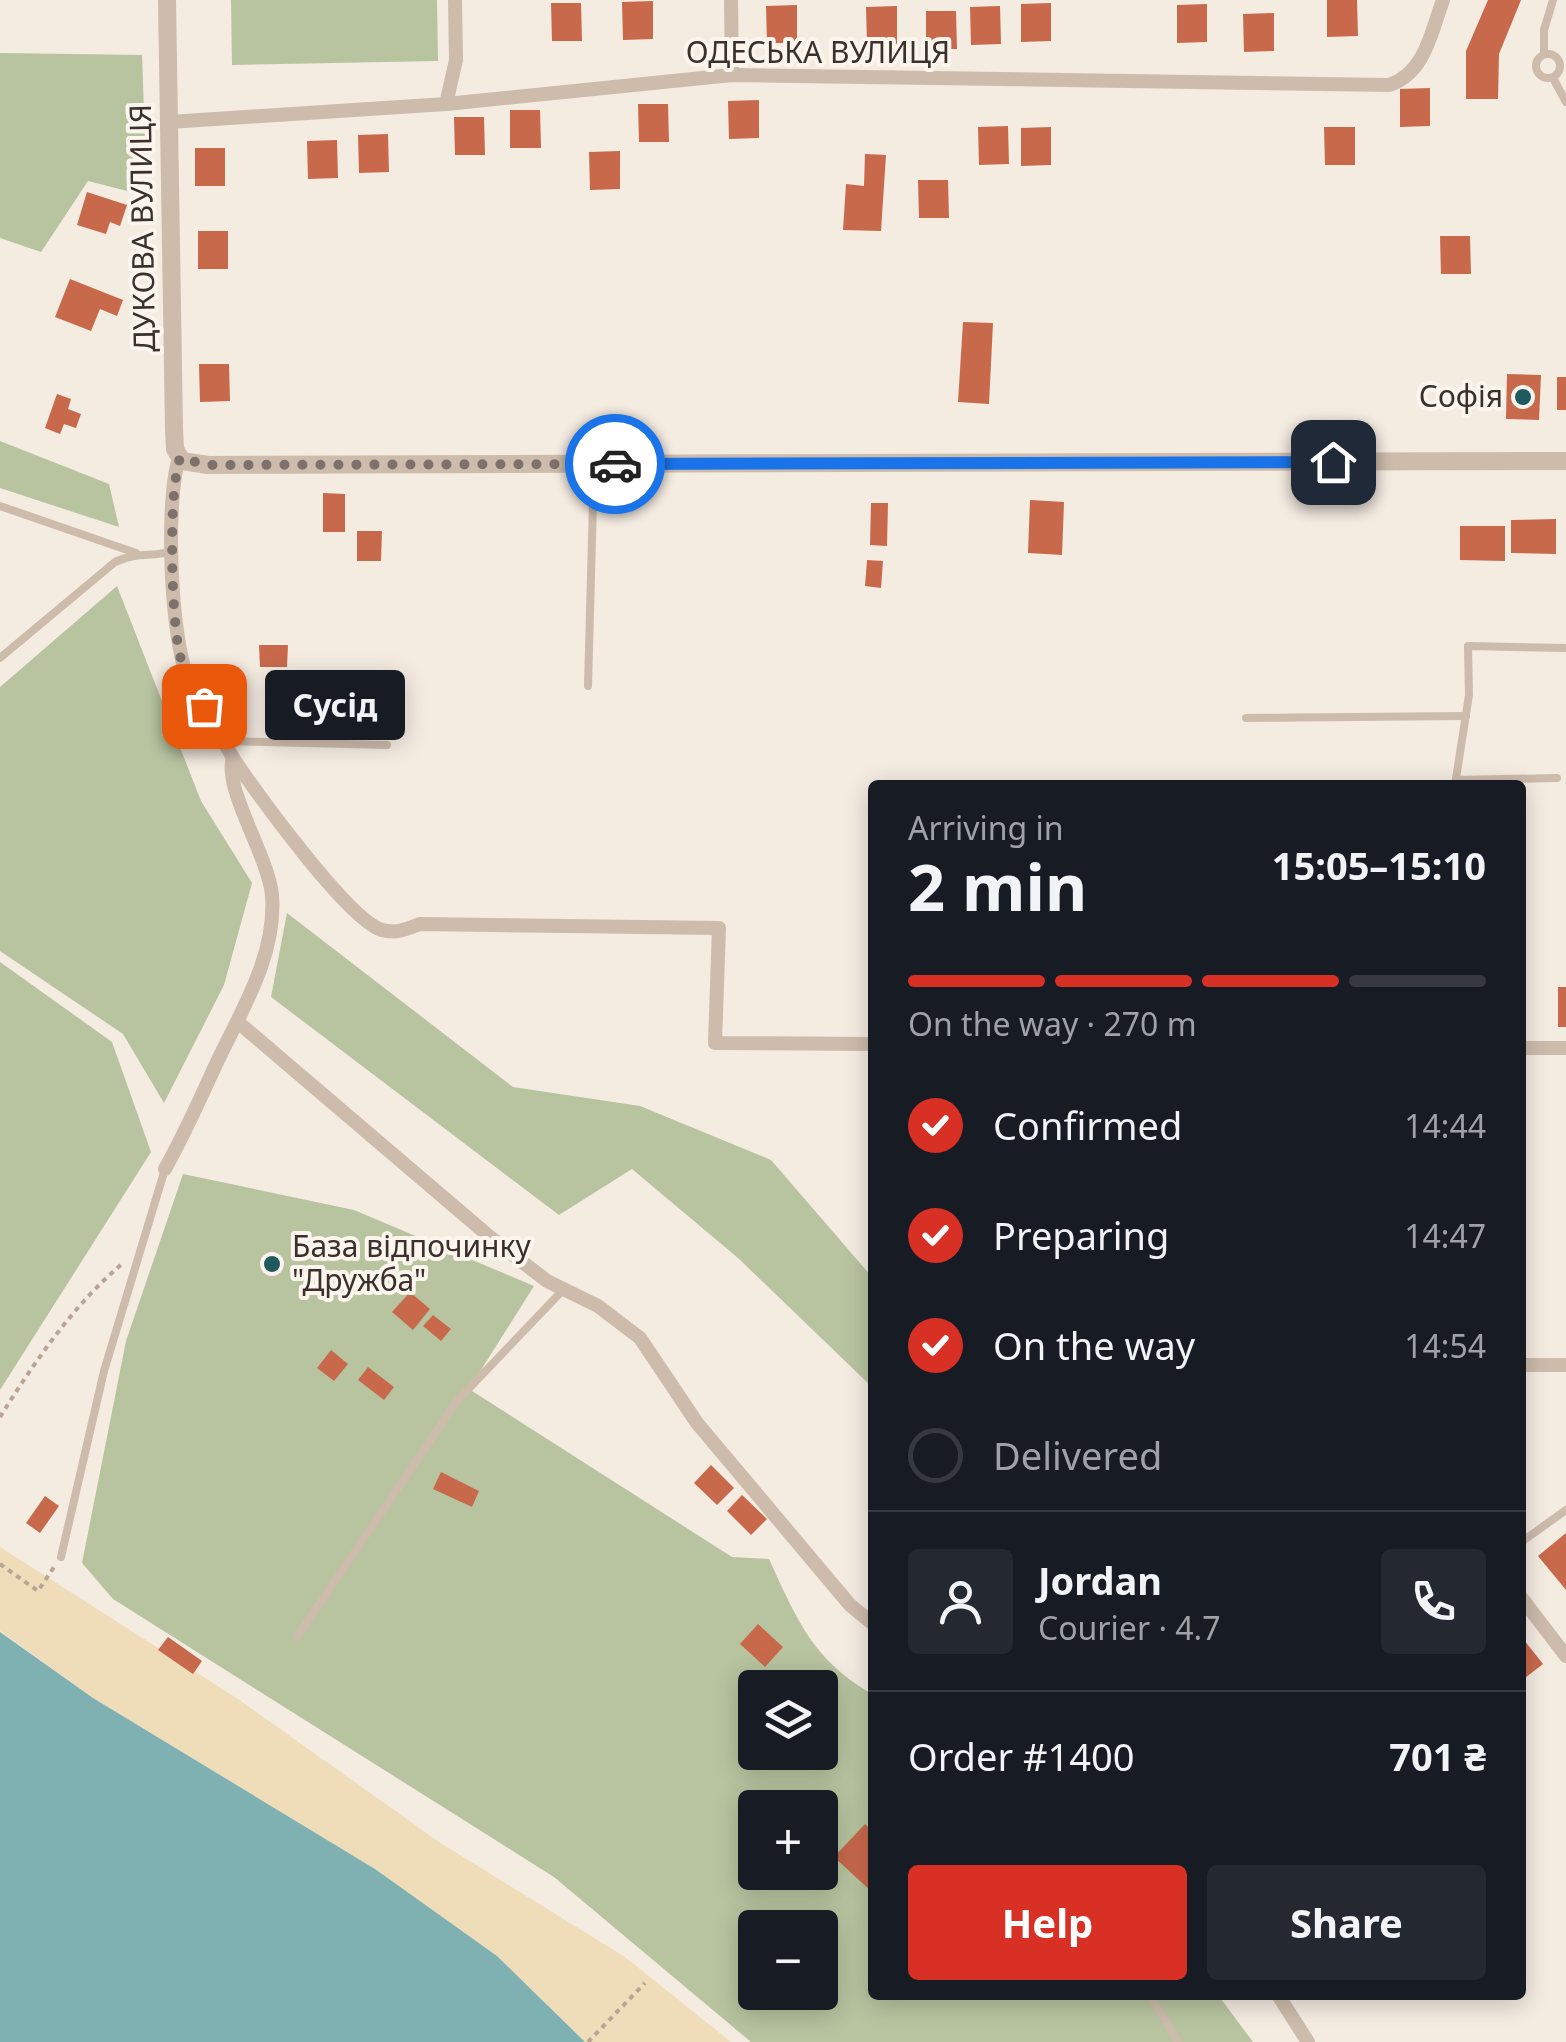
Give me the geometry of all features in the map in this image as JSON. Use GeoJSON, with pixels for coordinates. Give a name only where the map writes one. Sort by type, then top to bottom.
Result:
{"type":"FeatureCollection","features":[{"type":"Feature","properties":{"kind":"street","name":"ДУКОВА ВУЛИЦЯ"},"geometry":{"type":"LineString","coordinates":[[167,0],[178,457]]}},
{"type":"Feature","properties":{"kind":"street"},"geometry":{"type":"LineString","coordinates":[[446,104],[456,60],[455,0]]}},
{"type":"Feature","properties":{"kind":"street"},"geometry":{"type":"LineString","coordinates":[[731,0],[732,75]]}},
{"type":"Feature","properties":{"kind":"street","name":"ОДЕСЬКА ВУЛИЦЯ"},"geometry":{"type":"LineString","coordinates":[[169,122],[446,104],[732,75],[1388,85],[1408,78],[1421,60],[1443,0]]}},
{"type":"Feature","properties":{"kind":"street"},"geometry":{"type":"LineString","coordinates":[[868,1044],[715,1043],[718,928],[420,924],[398,932],[378,930],[335,890],[233,758],[190,683],[180,656],[173,551],[178,457],[208,465],[1566,462]]}},
{"type":"Feature","properties":{"kind":"street"},"geometry":{"type":"LineString","coordinates":[[166,1169],[197,1112],[268,946],[272,893],[258,842],[234,789],[229,770],[233,758]]}},
{"type":"Feature","properties":{"kind":"street"},"geometry":{"type":"LineString","coordinates":[[238,1022],[490,1237],[562,1291],[598,1306],[640,1338],[696,1423],[730,1466],[868,1620]]}},
{"type":"Feature","properties":{"kind":"street"},"geometry":{"type":"LineString","coordinates":[[1526,1048],[1566,1048]]}},
{"type":"Feature","properties":{"kind":"street"},"geometry":{"type":"LineString","coordinates":[[1526,1365],[1566,1365]]}},
{"type":"Feature","properties":{"kind":"street"},"geometry":{"type":"LineString","coordinates":[[1526,1604],[1566,1656]]}},
{"type":"Feature","properties":{"kind":"street"},"geometry":{"type":"LineString","coordinates":[[1281,2000],[1308,2042]]}},
{"type":"Feature","properties":{"kind":"lane"},"geometry":{"type":"LineString","coordinates":[[1544,54],[1544,30],[1554,0]]}},
{"type":"Feature","properties":{"kind":"lane"},"geometry":{"type":"LineString","coordinates":[[1552,78],[1563,64],[1552,54],[1544,54],[1536,62],[1536,70],[1541,76],[1552,78],[1566,102]]}},
{"type":"Feature","properties":{"kind":"lane"},"geometry":{"type":"LineString","coordinates":[[588,686],[594,464]]}},
{"type":"Feature","properties":{"kind":"lane"},"geometry":{"type":"LineString","coordinates":[[0,506],[136,552],[160,555],[173,551]]}},
{"type":"Feature","properties":{"kind":"lane"},"geometry":{"type":"LineString","coordinates":[[0,658],[4,649],[114,562],[136,552]]}},
{"type":"Feature","properties":{"kind":"lane"},"geometry":{"type":"LineString","coordinates":[[1455,780],[1466,716],[1468,646],[1566,648]]}},
{"type":"Feature","properties":{"kind":"lane"},"geometry":{"type":"LineString","coordinates":[[1246,718],[1466,716]]}},
{"type":"Feature","properties":{"kind":"lane"},"geometry":{"type":"LineString","coordinates":[[224,741],[387,745]]}},
{"type":"Feature","properties":{"kind":"lane"},"geometry":{"type":"LineString","coordinates":[[1516,780],[1556,778]]}},
{"type":"Feature","properties":{"kind":"lane"},"geometry":{"type":"LineString","coordinates":[[61,1558],[104,1371],[166,1169]]}},
{"type":"Feature","properties":{"kind":"lane"},"geometry":{"type":"LineString","coordinates":[[296,1638],[457,1401],[562,1291]]}},
{"type":"Feature","properties":{"kind":"lane"},"geometry":{"type":"LineString","coordinates":[[1526,1540],[1566,1510]]}},
{"type":"Feature","properties":{"kind":"lane"},"geometry":{"type":"LineString","coordinates":[[1153,2000],[1178,2042]]}},
{"type":"Feature","properties":{"kind":"path"},"geometry":{"type":"LineString","coordinates":[[0,1417],[33,1365],[106,1278],[142,1248]]}},
{"type":"Feature","properties":{"kind":"path"},"geometry":{"type":"LineString","coordinates":[[0,1564],[38,1591],[61,1558]]}},
{"type":"Feature","properties":{"kind":"path"},"geometry":{"type":"LineString","coordinates":[[588,2042],[645,1983]]}},
{"type":"Feature","properties":{"kind":"green space"},"geometry":{"type":"Polygon","coordinates":[[[231,0],[437,0],[438,61],[232,65],[231,0]]]}},
{"type":"Feature","properties":{"kind":"green space"},"geometry":{"type":"Polygon","coordinates":[[[0,53],[142,55],[147,196],[88,181],[41,252],[0,238],[0,53]]]}},
{"type":"Feature","properties":{"kind":"green space"},"geometry":{"type":"Polygon","coordinates":[[[0,441],[109,484],[119,527],[0,488],[0,441]]]}},
{"type":"Feature","properties":{"kind":"green space"},"geometry":{"type":"Polygon","coordinates":[[[117,586],[201,801],[252,883],[224,985],[164,1103],[123,1034],[0,951],[0,687],[117,586]]]}},
{"type":"Feature","properties":{"kind":"green space"},"geometry":{"type":"Polygon","coordinates":[[[287,913],[513,1087],[640,1106],[771,1160],[868,1272],[868,1383],[738,1258],[632,1169],[559,1215],[271,997],[287,913]]]}},
{"type":"Feature","properties":{"kind":"green space"},"geometry":{"type":"Polygon","coordinates":[[[0,962],[112,1042],[151,1152],[0,1390],[0,962]]]}},
{"type":"Feature","properties":{"kind":"green space"},"geometry":{"type":"Polygon","coordinates":[[[183,1174],[354,1210],[534,1286],[469,1389],[732,1557],[769,1559],[809,1637],[835,1667],[868,1691],[868,2000],[1222,2000],[1253,2042],[751,2042],[554,1877],[113,1599],[82,1563],[126,1341],[183,1174]]]}},
{"type":"Feature","properties":{"kind":"sand"},"geometry":{"type":"Polygon","coordinates":[[[0,1547],[238,1699],[439,1842],[625,1957],[731,2042],[585,2042],[497,1956],[375,1869],[93,1698],[0,1631],[0,1547]]]}},
{"type":"Feature","properties":{"kind":"water"},"geometry":{"type":"Polygon","coordinates":[[[0,1632],[93,1698],[375,1869],[497,1956],[585,2042],[0,2042],[0,1632]]]}},
{"type":"Feature","properties":{"kind":"building"},"geometry":{"type":"Polygon","coordinates":[[[1327,0],[1357,0],[1358,36],[1327,37],[1327,0]]]}},
{"type":"Feature","properties":{"kind":"building"},"geometry":{"type":"Polygon","coordinates":[[[1488,0],[1521,0],[1499,54],[1498,99],[1466,99],[1466,51],[1488,0]]]}},
{"type":"Feature","properties":{"kind":"building"},"geometry":{"type":"Polygon","coordinates":[[[653,1],[653,39],[623,40],[622,2],[653,1]]]}},
{"type":"Feature","properties":{"kind":"building"},"geometry":{"type":"Polygon","coordinates":[[[551,3],[581,3],[582,41],[552,41],[551,3]]]}},
{"type":"Feature","properties":{"kind":"building"},"geometry":{"type":"Polygon","coordinates":[[[1051,3],[1051,41],[1021,42],[1021,4],[1051,3]]]}},
{"type":"Feature","properties":{"kind":"building"},"geometry":{"type":"Polygon","coordinates":[[[1207,4],[1207,42],[1177,43],[1177,5],[1207,4]]]}},
{"type":"Feature","properties":{"kind":"building"},"geometry":{"type":"Polygon","coordinates":[[[797,5],[797,43],[767,43],[766,6],[797,5]]]}},
{"type":"Feature","properties":{"kind":"building"},"geometry":{"type":"Polygon","coordinates":[[[897,6],[897,44],[867,45],[866,7],[897,6]]]}},
{"type":"Feature","properties":{"kind":"building"},"geometry":{"type":"Polygon","coordinates":[[[1000,6],[1001,44],[971,45],[970,7],[1000,6]]]}},
{"type":"Feature","properties":{"kind":"building"},"geometry":{"type":"Polygon","coordinates":[[[926,11],[956,11],[957,49],[926,49],[926,11]]]}},
{"type":"Feature","properties":{"kind":"building"},"geometry":{"type":"Polygon","coordinates":[[[1274,13],[1274,51],[1244,52],[1243,14],[1274,13]]]}},
{"type":"Feature","properties":{"kind":"building"},"geometry":{"type":"Polygon","coordinates":[[[1430,88],[1430,126],[1400,127],[1400,89],[1430,88]]]}},
{"type":"Feature","properties":{"kind":"building"},"geometry":{"type":"Polygon","coordinates":[[[759,100],[759,138],[729,139],[728,101],[759,100]]]}},
{"type":"Feature","properties":{"kind":"building"},"geometry":{"type":"Polygon","coordinates":[[[638,104],[668,104],[669,142],[639,142],[638,104]]]}},
{"type":"Feature","properties":{"kind":"building"},"geometry":{"type":"Polygon","coordinates":[[[510,110],[540,110],[541,148],[510,148],[510,110]]]}},
{"type":"Feature","properties":{"kind":"building"},"geometry":{"type":"Polygon","coordinates":[[[454,117],[484,117],[485,155],[455,155],[454,117]]]}},
{"type":"Feature","properties":{"kind":"building"},"geometry":{"type":"Polygon","coordinates":[[[1008,126],[1009,164],[979,165],[978,127],[1008,126]]]}},
{"type":"Feature","properties":{"kind":"building"},"geometry":{"type":"Polygon","coordinates":[[[1051,127],[1051,165],[1021,166],[1021,128],[1051,127]]]}},
{"type":"Feature","properties":{"kind":"building"},"geometry":{"type":"Polygon","coordinates":[[[1324,127],[1355,127],[1355,165],[1325,165],[1324,127]]]}},
{"type":"Feature","properties":{"kind":"building"},"geometry":{"type":"Polygon","coordinates":[[[388,134],[389,172],[359,173],[358,135],[388,134]]]}},
{"type":"Feature","properties":{"kind":"building"},"geometry":{"type":"Polygon","coordinates":[[[337,140],[338,178],[308,179],[307,141],[337,140]]]}},
{"type":"Feature","properties":{"kind":"building"},"geometry":{"type":"Polygon","coordinates":[[[195,148],[225,148],[225,186],[195,186],[195,148]]]}},
{"type":"Feature","properties":{"kind":"building"},"geometry":{"type":"Polygon","coordinates":[[[620,151],[620,189],[590,190],[589,152],[620,151]]]}},
{"type":"Feature","properties":{"kind":"building"},"geometry":{"type":"Polygon","coordinates":[[[865,154],[886,155],[881,231],[843,230],[846,184],[864,186],[865,154]]]}},
{"type":"Feature","properties":{"kind":"building"},"geometry":{"type":"Polygon","coordinates":[[[918,180],[948,180],[949,218],[919,218],[918,180]]]}},
{"type":"Feature","properties":{"kind":"building"},"geometry":{"type":"Polygon","coordinates":[[[87,192],[127,205],[120,226],[110,222],[106,234],[77,225],[87,192]]]}},
{"type":"Feature","properties":{"kind":"building"},"geometry":{"type":"Polygon","coordinates":[[[198,231],[228,231],[228,269],[198,269],[198,231]]]}},
{"type":"Feature","properties":{"kind":"building"},"geometry":{"type":"Polygon","coordinates":[[[1440,236],[1470,236],[1471,274],[1441,274],[1440,236]]]}},
{"type":"Feature","properties":{"kind":"building"},"geometry":{"type":"Polygon","coordinates":[[[70,279],[123,300],[117,316],[100,309],[91,331],[55,317],[70,279]]]}},
{"type":"Feature","properties":{"kind":"building"},"geometry":{"type":"Polygon","coordinates":[[[963,322],[993,323],[989,404],[958,402],[963,322]]]}},
{"type":"Feature","properties":{"kind":"building"},"geometry":{"type":"Polygon","coordinates":[[[199,364],[229,364],[230,401],[200,402],[199,364]]]}},
{"type":"Feature","properties":{"kind":"building","name":"Софія"},"geometry":{"type":"Polygon","coordinates":[[[1507,374],[1541,375],[1539,420],[1506,419],[1507,374]]]}},
{"type":"Feature","properties":{"kind":"building"},"geometry":{"type":"Polygon","coordinates":[[[1557,377],[1566,377],[1566,410],[1557,410],[1557,377]]]}},
{"type":"Feature","properties":{"kind":"building"},"geometry":{"type":"Polygon","coordinates":[[[57,394],[71,399],[68,409],[81,414],[76,428],[64,424],[60,434],[45,428],[57,394]]]}},
{"type":"Feature","properties":{"kind":"building"},"geometry":{"type":"Polygon","coordinates":[[[323,493],[345,494],[345,532],[323,532],[323,493]]]}},
{"type":"Feature","properties":{"kind":"building"},"geometry":{"type":"Polygon","coordinates":[[[1030,500],[1064,502],[1062,555],[1028,553],[1030,500]]]}},
{"type":"Feature","properties":{"kind":"building"},"geometry":{"type":"Polygon","coordinates":[[[871,503],[888,503],[887,546],[870,545],[871,503]]]}},
{"type":"Feature","properties":{"kind":"building"},"geometry":{"type":"Polygon","coordinates":[[[1556,519],[1556,554],[1511,553],[1511,520],[1556,519]]]}},
{"type":"Feature","properties":{"kind":"building"},"geometry":{"type":"Polygon","coordinates":[[[1460,526],[1505,526],[1505,561],[1460,560],[1460,526]]]}},
{"type":"Feature","properties":{"kind":"building"},"geometry":{"type":"Polygon","coordinates":[[[357,531],[382,531],[381,561],[357,561],[357,531]]]}},
{"type":"Feature","properties":{"kind":"building"},"geometry":{"type":"Polygon","coordinates":[[[867,560],[883,561],[881,588],[865,586],[867,560]]]}},
{"type":"Feature","properties":{"kind":"building"},"geometry":{"type":"Polygon","coordinates":[[[259,645],[288,645],[287,667],[260,667],[259,645]]]}},
{"type":"Feature","properties":{"kind":"building"},"geometry":{"type":"Polygon","coordinates":[[[1558,987],[1566,987],[1566,1027],[1558,1027],[1558,987]]]}},
{"type":"Feature","properties":{"kind":"building"},"geometry":{"type":"Polygon","coordinates":[[[410,1292],[430,1309],[413,1330],[392,1312],[410,1292]]]}},
{"type":"Feature","properties":{"kind":"building"},"geometry":{"type":"Polygon","coordinates":[[[433,1315],[451,1329],[441,1341],[423,1326],[433,1315]]]}},
{"type":"Feature","properties":{"kind":"building"},"geometry":{"type":"Polygon","coordinates":[[[331,1350],[348,1364],[334,1381],[317,1368],[331,1350]]]}},
{"type":"Feature","properties":{"kind":"building"},"geometry":{"type":"Polygon","coordinates":[[[368,1367],[394,1387],[384,1400],[358,1380],[368,1367]]]}},
{"type":"Feature","properties":{"kind":"building"},"geometry":{"type":"Polygon","coordinates":[[[711,1465],[734,1488],[717,1505],[694,1483],[711,1465]]]}},
{"type":"Feature","properties":{"kind":"building"},"geometry":{"type":"Polygon","coordinates":[[[441,1472],[479,1491],[472,1507],[433,1489],[441,1472]]]}},
{"type":"Feature","properties":{"kind":"building"},"geometry":{"type":"Polygon","coordinates":[[[742,1495],[767,1519],[751,1535],[727,1511],[742,1495]]]}},
{"type":"Feature","properties":{"kind":"building"},"geometry":{"type":"Polygon","coordinates":[[[45,1496],[59,1506],[40,1533],[26,1523],[45,1496]]]}},
{"type":"Feature","properties":{"kind":"building"},"geometry":{"type":"Polygon","coordinates":[[[1566,1533],[1566,1590],[1538,1556],[1566,1533]]]}},
{"type":"Feature","properties":{"kind":"building"},"geometry":{"type":"Polygon","coordinates":[[[758,1624],[783,1647],[765,1667],[740,1644],[758,1624]]]}},
{"type":"Feature","properties":{"kind":"building"},"geometry":{"type":"Polygon","coordinates":[[[168,1637],[202,1661],[193,1674],[158,1650],[168,1637]]]}},
{"type":"Feature","properties":{"kind":"building"},"geometry":{"type":"Polygon","coordinates":[[[1526,1643],[1543,1664],[1526,1677],[1526,1643]]]}},
{"type":"Feature","properties":{"kind":"building"},"geometry":{"type":"Polygon","coordinates":[[[865,1824],[868,1827],[868,1888],[838,1861],[838,1853],[865,1824]]]}},
{"type":"Feature","properties":{"kind":"way so far"},"geometry":{"type":"LineString","coordinates":[[204,706],[180,656],[177,632],[173,551],[180,458],[208,465],[615,464]]}},
{"type":"Feature","properties":{"kind":"place","name":"Софія"},"geometry":{"type":"Point","coordinates":[1523,397]}},
{"type":"Feature","properties":{"kind":"place","name":"Сусід"},"geometry":{"type":"Point","coordinates":[204,706]}},
{"type":"Feature","properties":{"kind":"place","name":"База відпочинку \"Дружба\""},"geometry":{"type":"Point","coordinates":[272,1264]}},
{"type":"Feature","properties":{"kind":"route"},"geometry":{"type":"LineString","coordinates":[[615,464],[1333,462]]}}]}
